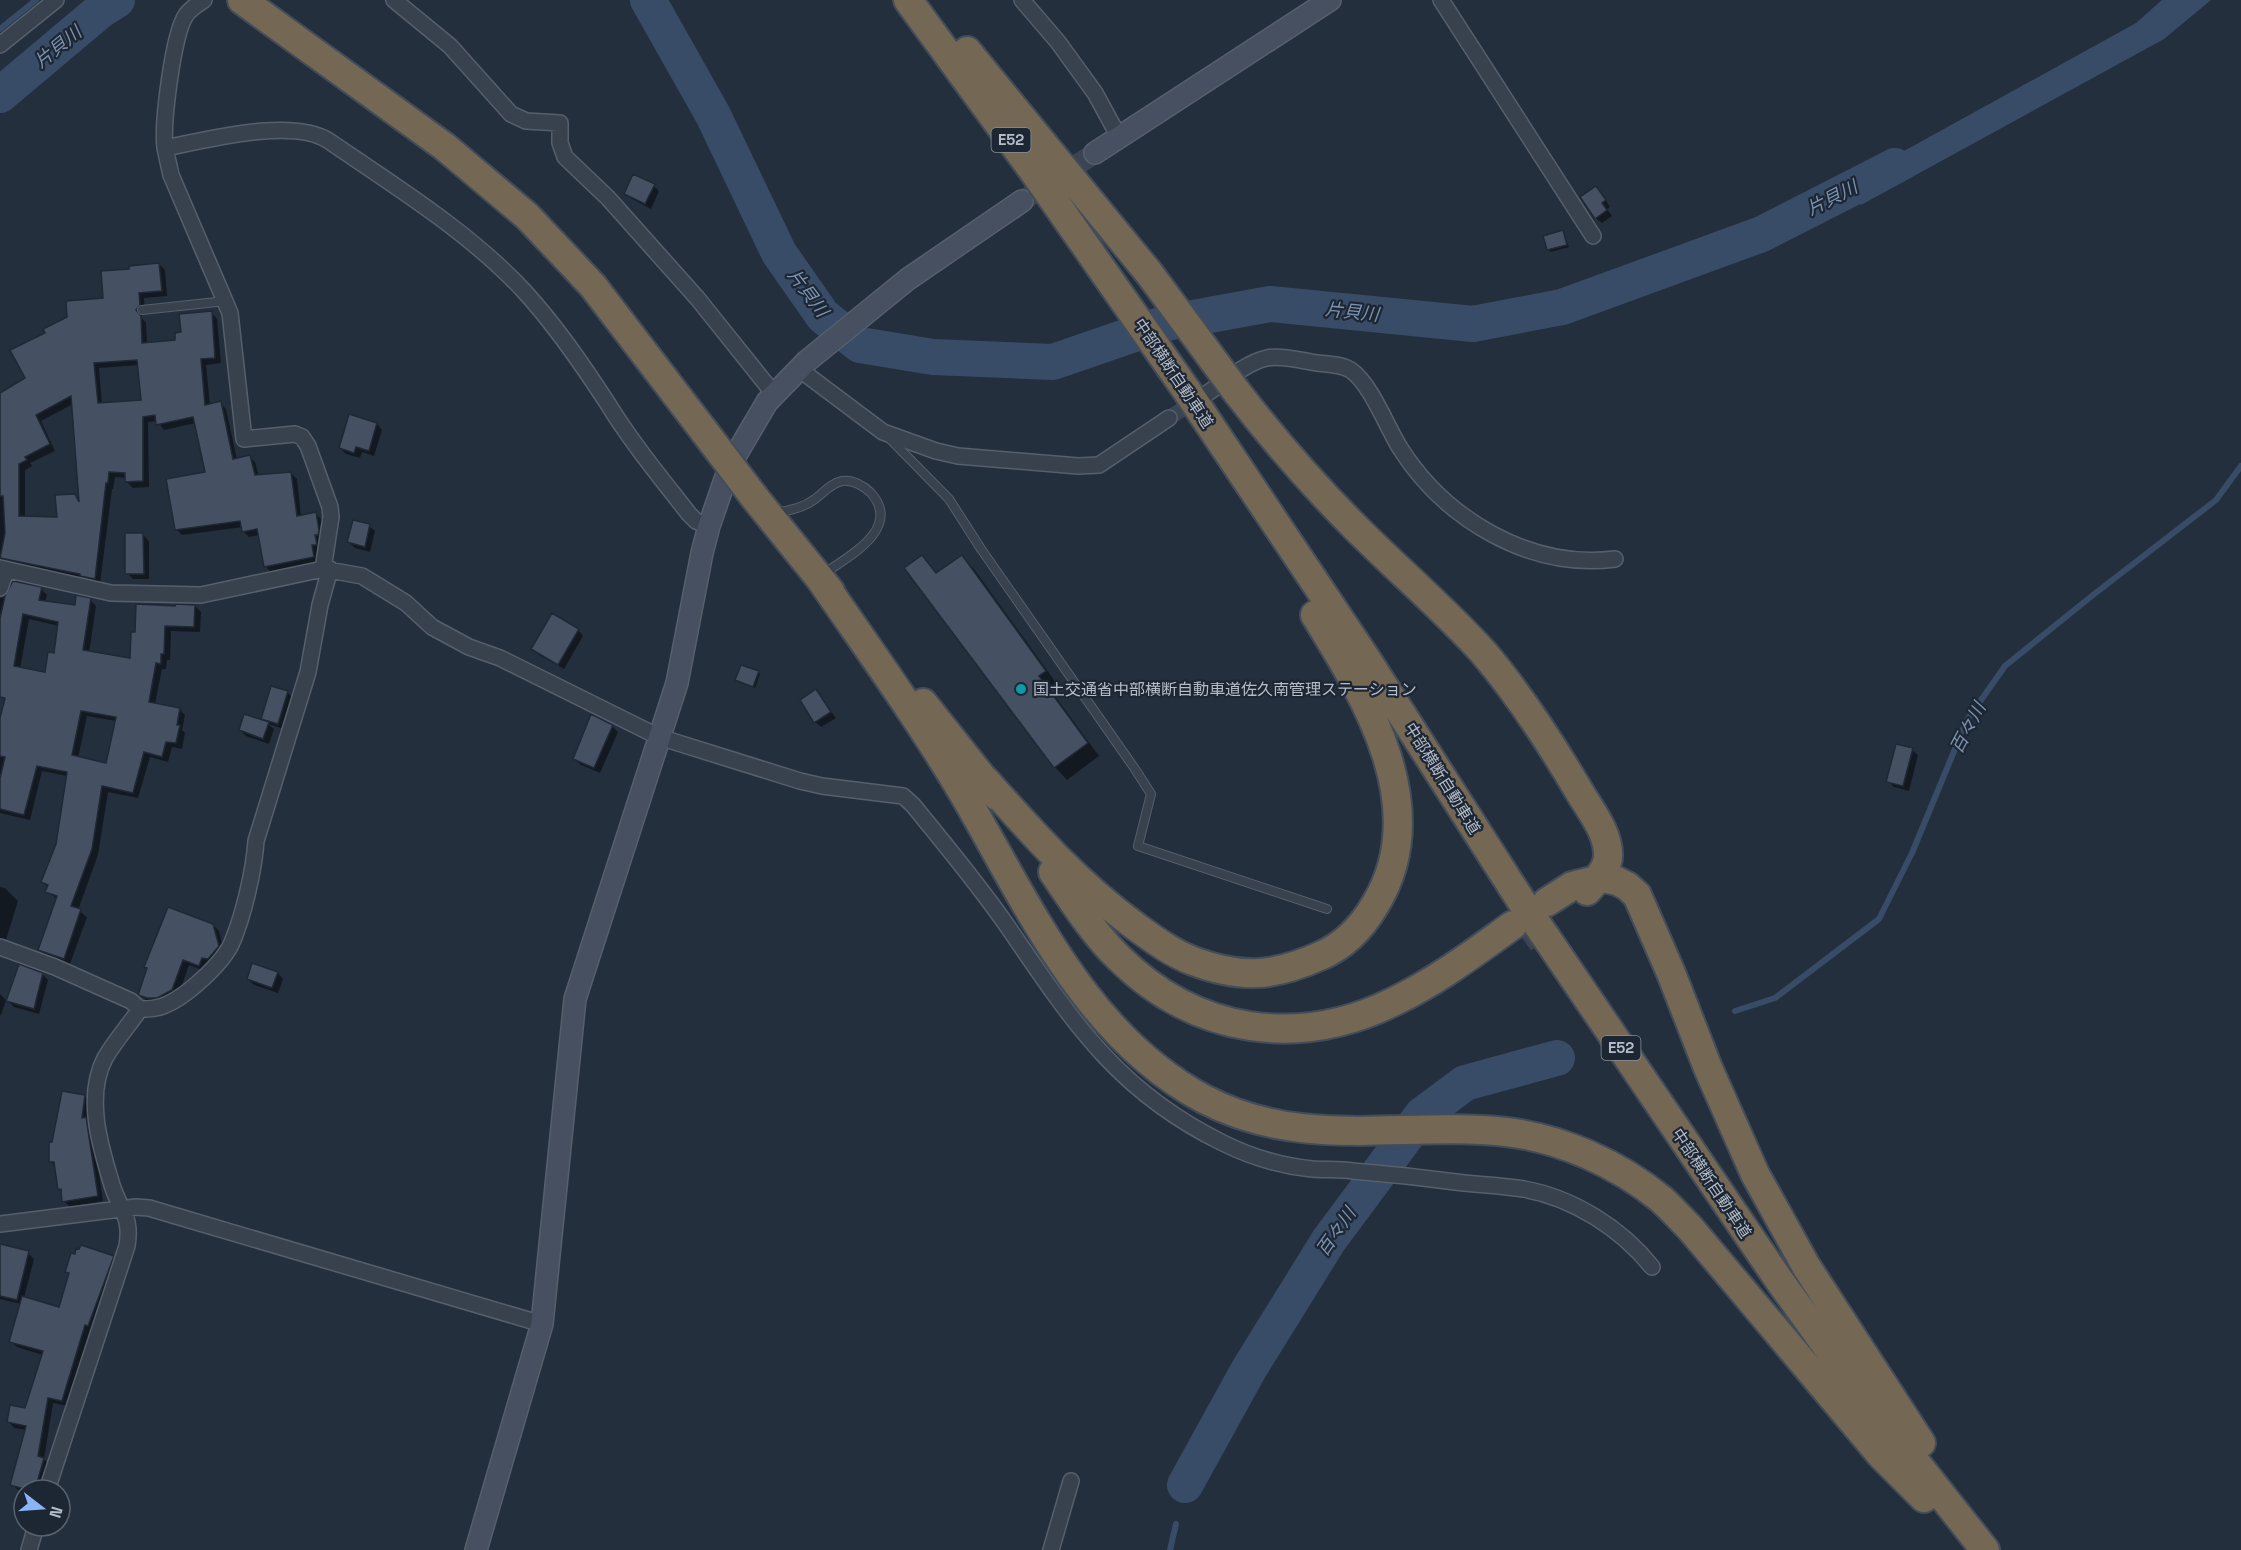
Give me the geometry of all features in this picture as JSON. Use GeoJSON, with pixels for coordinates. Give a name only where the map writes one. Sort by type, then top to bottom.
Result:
{"type":"FeatureCollection","features":[{"type":"Feature","properties":{"kind":"highway"},"geometry":{"type":"LineString","coordinates":[[242,0],[445,147],[527,216],[594,286],[761,505],[819,577],[974,786],[1103,968],[1133,995],[1161,1015],[1203,1034],[1262,1047],[1301,1047],[1336,1042],[1406,1015],[1518,932]]}},
{"type":"Feature","properties":{"kind":"highway","name":"中部横断自動車道"},"geometry":{"type":"LineString","coordinates":[[909,0],[1034,172],[1104,283],[1184,401],[1367,660],[1520,899],[1772,1270],[1853,1383],[1985,1550]]}},
{"type":"Feature","properties":{"kind":"highway"},"geometry":{"type":"LineString","coordinates":[[922,0],[1007,99],[1149,273],[1272,437],[1357,529],[1457,625],[1508,683],[1556,752],[1603,833],[1608,858],[1606,866],[1582,897],[1552,909]]}},
{"type":"Feature","properties":{"kind":"highway"},"geometry":{"type":"LineString","coordinates":[[974,786],[1039,841],[1112,909],[1164,946],[1191,960],[1220,970],[1247,975],[1269,974],[1296,967],[1325,954],[1348,939],[1369,915],[1387,887],[1395,860],[1399,833],[1398,800],[1391,770],[1365,702],[1336,650],[1184,401]]}},
{"type":"Feature","properties":{"kind":"highway"},"geometry":{"type":"LineString","coordinates":[[974,786],[1006,870],[1080,986],[1127,1043],[1156,1069],[1205,1099],[1254,1119],[1318,1131],[1508,1132],[1562,1145],[1613,1167],[1662,1200],[1717,1258],[1881,1455],[1976,1550]]}},
{"type":"Feature","properties":{"kind":"highway"},"geometry":{"type":"LineString","coordinates":[[1597,879],[1617,880],[1637,896],[1671,973],[1708,1068],[1760,1184],[1806,1266],[1992,1550]]}},
{"type":"Feature","properties":{"kind":"street"},"geometry":{"type":"LineString","coordinates":[[0,45],[57,0]]}},
{"type":"Feature","properties":{"kind":"street"},"geometry":{"type":"LineString","coordinates":[[51,1478],[127,1246],[129,1231],[128,1220],[112,1185],[102,1143],[94,1100],[95,1086],[105,1058],[140,1009],[160,1007],[170,1003],[210,970],[233,942],[255,862],[256,841],[308,672],[326,569],[330,507],[308,446],[302,437],[295,434],[244,439],[230,313],[171,175],[165,148],[164,117],[177,38],[187,13],[204,0]]}},
{"type":"Feature","properties":{"kind":"street"},"geometry":{"type":"LineString","coordinates":[[394,0],[450,46],[511,114],[526,121],[560,123],[560,144],[565,157],[608,198],[698,299],[774,394]]}},
{"type":"Feature","properties":{"kind":"street"},"geometry":{"type":"LineString","coordinates":[[1022,0],[1058,42],[1095,93],[1119,137]]}},
{"type":"Feature","properties":{"kind":"street"},"geometry":{"type":"LineString","coordinates":[[1095,153],[1330,0]]}},
{"type":"Feature","properties":{"kind":"street"},"geometry":{"type":"LineString","coordinates":[[1441,0],[1593,236]]}},
{"type":"Feature","properties":{"kind":"street"},"geometry":{"type":"LineString","coordinates":[[165,148],[226,136],[262,132],[307,131],[319,134],[450,226],[486,255],[524,291],[577,355],[608,405],[660,477],[696,521],[710,526]]}},
{"type":"Feature","properties":{"kind":"street"},"geometry":{"type":"LineString","coordinates":[[476,1550],[542,1324],[575,999],[682,663],[694,590],[710,526],[730,465],[774,394],[803,365],[879,301],[941,255],[1022,201]]}},
{"type":"Feature","properties":{"kind":"street"},"geometry":{"type":"LineString","coordinates":[[803,365],[883,432],[936,451],[958,456],[1078,466],[1100,465],[1184,401],[1255,362],[1269,357],[1335,364],[1351,370],[1363,383],[1399,447],[1430,488],[1475,524],[1498,538],[1529,550],[1598,561],[1615,559]]}},
{"type":"Feature","properties":{"kind":"street"},"geometry":{"type":"LineString","coordinates":[[0,588],[3,569],[111,593],[201,595],[326,569],[362,576],[406,603],[432,627],[659,737],[800,781],[903,796],[907,798],[1009,928],[1053,994],[1079,1028],[1125,1078],[1168,1112],[1225,1144],[1282,1163],[1309,1169],[1350,1170],[1526,1189],[1571,1205],[1616,1232],[1638,1249],[1652,1267]]}},
{"type":"Feature","properties":{"kind":"street"},"geometry":{"type":"LineString","coordinates":[[0,947],[131,1000],[140,1009]]}},
{"type":"Feature","properties":{"kind":"street"},"geometry":{"type":"LineString","coordinates":[[0,1224],[149,1208],[542,1324]]}},
{"type":"Feature","properties":{"kind":"street"},"geometry":{"type":"LineString","coordinates":[[1051,1550],[1071,1481]]}},
{"type":"Feature","properties":{"kind":"lane"},"geometry":{"type":"LineString","coordinates":[[142,310],[226,301]]}},
{"type":"Feature","properties":{"kind":"lane"},"geometry":{"type":"LineString","coordinates":[[883,432],[949,499],[981,549],[1136,769],[1151,794],[1138,846],[1327,909]]}},
{"type":"Feature","properties":{"kind":"lane"},"geometry":{"type":"LineString","coordinates":[[761,505],[800,508],[826,489],[842,481],[856,483],[869,491],[879,503],[879,527],[872,537],[819,577]]}},
{"type":"Feature","properties":{"kind":"water"},"geometry":{"type":"Polygon","coordinates":[[[2162,0],[2211,0],[2164,39],[1861,205],[1846,183],[2136,23],[2162,0]]]}},
{"type":"Feature","properties":{"kind":"building"},"geometry":{"type":"Polygon","coordinates":[[[633,174],[655,184],[645,204],[624,194],[633,174]]]}},
{"type":"Feature","properties":{"kind":"building"},"geometry":{"type":"Polygon","coordinates":[[[1596,186],[1606,200],[1602,203],[1607,210],[1595,219],[1580,197],[1596,186]]]}},
{"type":"Feature","properties":{"kind":"building"},"geometry":{"type":"Polygon","coordinates":[[[1563,230],[1567,245],[1547,250],[1543,236],[1563,230]]]}},
{"type":"Feature","properties":{"kind":"building"},"geometry":{"type":"Polygon","coordinates":[[[159,263],[162,291],[139,293],[140,305],[136,310],[141,316],[142,343],[175,340],[175,333],[181,332],[179,314],[212,311],[215,358],[201,359],[205,405],[221,401],[233,459],[250,455],[255,475],[291,472],[297,516],[316,512],[319,530],[318,535],[315,535],[317,545],[312,545],[314,557],[264,567],[257,529],[242,532],[240,521],[175,530],[166,479],[205,472],[193,417],[156,425],[155,415],[143,417],[143,481],[125,482],[125,473],[109,472],[95,579],[0,558],[5,533],[3,496],[0,496],[0,393],[25,378],[10,350],[45,333],[43,329],[67,317],[66,301],[103,298],[101,271],[129,269],[129,266],[159,263]],[[137,360],[94,363],[98,403],[141,400],[137,360]],[[71,396],[36,415],[50,444],[25,457],[27,460],[19,464],[19,516],[57,517],[55,495],[75,494],[79,502],[71,396]]]}},
{"type":"Feature","properties":{"kind":"building"},"geometry":{"type":"Polygon","coordinates":[[[349,414],[377,423],[369,451],[356,447],[354,453],[339,448],[349,414]]]}},
{"type":"Feature","properties":{"kind":"building"},"geometry":{"type":"Polygon","coordinates":[[[353,520],[370,524],[365,547],[347,542],[353,520]]]}},
{"type":"Feature","properties":{"kind":"building"},"geometry":{"type":"Polygon","coordinates":[[[125,533],[143,533],[144,574],[125,574],[125,533]]]}},
{"type":"Feature","properties":{"kind":"building"},"geometry":{"type":"Polygon","coordinates":[[[922,555],[936,573],[962,555],[1046,671],[1039,676],[1088,743],[1054,768],[904,568],[922,555]]]}},
{"type":"Feature","properties":{"kind":"building"},"geometry":{"type":"Polygon","coordinates":[[[13,581],[42,587],[39,600],[75,605],[76,595],[91,598],[83,650],[130,658],[131,632],[135,632],[136,604],[195,605],[194,627],[165,626],[164,654],[161,654],[161,664],[156,663],[149,702],[180,708],[177,725],[180,725],[176,743],[166,742],[162,757],[144,752],[133,793],[102,786],[92,849],[71,906],[81,909],[64,959],[38,950],[57,896],[45,892],[48,885],[41,882],[56,844],[67,772],[37,766],[24,815],[0,809],[0,778],[5,757],[0,756],[0,718],[5,698],[0,697],[0,618],[5,596],[13,581]],[[23,614],[14,666],[45,672],[48,652],[54,653],[58,622],[23,614]],[[81,711],[72,755],[106,763],[116,717],[81,711]]]}},
{"type":"Feature","properties":{"kind":"building"},"geometry":{"type":"Polygon","coordinates":[[[552,613],[579,629],[558,665],[531,649],[552,613]]]}},
{"type":"Feature","properties":{"kind":"building"},"geometry":{"type":"Polygon","coordinates":[[[741,665],[759,671],[753,687],[735,680],[741,665]]]}},
{"type":"Feature","properties":{"kind":"building"},"geometry":{"type":"Polygon","coordinates":[[[271,686],[288,691],[278,724],[261,719],[271,686]]]}},
{"type":"Feature","properties":{"kind":"building"},"geometry":{"type":"Polygon","coordinates":[[[816,689],[831,712],[814,723],[800,700],[816,689]]]}},
{"type":"Feature","properties":{"kind":"building"},"geometry":{"type":"Polygon","coordinates":[[[244,714],[269,722],[263,739],[239,730],[244,714]]]}},
{"type":"Feature","properties":{"kind":"building"},"geometry":{"type":"Polygon","coordinates":[[[591,714],[613,725],[594,768],[573,759],[591,714]]]}},
{"type":"Feature","properties":{"kind":"building"},"geometry":{"type":"Polygon","coordinates":[[[1896,744],[1913,748],[1903,786],[1886,782],[1896,744]]]}},
{"type":"Feature","properties":{"kind":"building"},"geometry":{"type":"Polygon","coordinates":[[[168,907],[213,924],[219,946],[208,959],[202,958],[199,966],[183,960],[172,990],[157,998],[147,998],[138,995],[147,968],[144,967],[168,907]]]}},
{"type":"Feature","properties":{"kind":"building"},"geometry":{"type":"Polygon","coordinates":[[[252,963],[278,972],[272,988],[247,979],[252,963]]]}},
{"type":"Feature","properties":{"kind":"building"},"geometry":{"type":"Polygon","coordinates":[[[19,964],[43,973],[34,1009],[6,1001],[19,964]]]}},
{"type":"Feature","properties":{"kind":"building"},"geometry":{"type":"Polygon","coordinates":[[[62,1091],[85,1095],[82,1118],[86,1117],[98,1196],[62,1202],[54,1162],[49,1162],[49,1142],[52,1142],[62,1091]]]}},
{"type":"Feature","properties":{"kind":"building"},"geometry":{"type":"Polygon","coordinates":[[[0,1244],[29,1251],[17,1300],[0,1296],[0,1244]]]}},
{"type":"Feature","properties":{"kind":"building"},"geometry":{"type":"Polygon","coordinates":[[[81,1245],[114,1256],[88,1326],[85,1325],[62,1401],[48,1398],[38,1456],[44,1458],[38,1478],[12,1478],[12,1486],[10,1485],[26,1426],[7,1422],[10,1405],[25,1408],[43,1351],[9,1342],[22,1296],[59,1307],[69,1273],[65,1272],[71,1253],[75,1254],[76,1248],[79,1249],[81,1245]]]}},
{"type":"Feature","properties":{"kind":"waterway"},"geometry":{"type":"LineString","coordinates":[[0,29],[36,0]]}},
{"type":"Feature","properties":{"kind":"waterway","name":"片貝川"},"geometry":{"type":"LineString","coordinates":[[0,95],[101,10],[117,0]]}},
{"type":"Feature","properties":{"kind":"waterway","name":"片貝川"},"geometry":{"type":"LineString","coordinates":[[648,0],[713,115],[779,253],[823,316],[860,345],[933,357],[1053,362],[1166,323],[1270,304],[1473,324],[1562,307],[1762,234],[1895,166]]}},
{"type":"Feature","properties":{"kind":"waterway","name":"百々川"},"geometry":{"type":"LineString","coordinates":[[1735,1011],[1775,998],[1879,919],[1912,853],[1967,720],[2005,666],[2216,500],[2241,466]]}},
{"type":"Feature","properties":{"kind":"waterway","name":"百々川"},"geometry":{"type":"LineString","coordinates":[[1185,1485],[1249,1369],[1329,1240],[1422,1115],[1465,1083],[1557,1058]]}},
{"type":"Feature","properties":{"kind":"waterway"},"geometry":{"type":"LineString","coordinates":[[1170,1550],[1176,1524]]}},
{"type":"Feature","properties":{"kind":"tunnel"},"geometry":{"type":"LineString","coordinates":[[1022,201],[1095,153]]}},
{"type":"Feature","properties":{"kind":"tunnel"},"geometry":{"type":"LineString","coordinates":[[1169,418],[1199,398]]}},
{"type":"Feature","properties":{"kind":"tunnel"},"geometry":{"type":"LineString","coordinates":[[1523,939],[1557,916]]}},
{"type":"Feature","properties":{"kind":"place","name":"国土交通省中部横断自動車道佐久南管理ステーション"},"geometry":{"type":"Point","coordinates":[1021,689]}}]}
